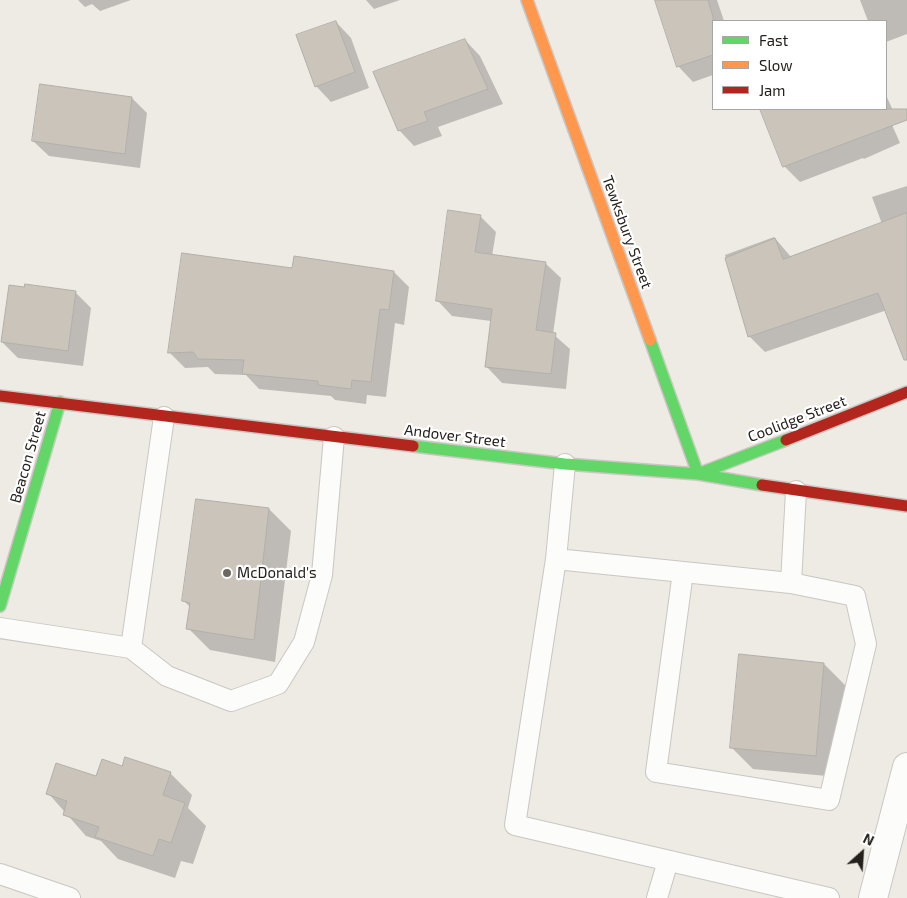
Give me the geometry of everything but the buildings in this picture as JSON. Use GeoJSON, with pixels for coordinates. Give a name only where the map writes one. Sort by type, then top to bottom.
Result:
{"type":"FeatureCollection","features":[{"type":"Feature","properties":{"kind":"main road","name":"Tewksbury Street"},"geometry":{"type":"LineString","coordinates":[[527,0],[698,474]]}},
{"type":"Feature","properties":{"kind":"main road","name":"Coolidge Street"},"geometry":{"type":"LineString","coordinates":[[698,474],[907,392]]}},
{"type":"Feature","properties":{"kind":"main road","name":"Andover Street"},"geometry":{"type":"LineString","coordinates":[[0,396],[565,464],[698,474],[796,491],[907,506]]}},
{"type":"Feature","properties":{"kind":"main road","name":"Beacon Street"},"geometry":{"type":"LineString","coordinates":[[0,606],[60,402]]}},
{"type":"Feature","properties":{"kind":"street"},"geometry":{"type":"LineString","coordinates":[[873,898],[907,767]]}},
{"type":"Feature","properties":{"kind":"lane"},"geometry":{"type":"LineString","coordinates":[[132,648],[164,417]]}},
{"type":"Feature","properties":{"kind":"lane"},"geometry":{"type":"LineString","coordinates":[[0,628],[132,648],[167,676],[231,701],[278,684],[304,642],[322,575],[334,437]]}},
{"type":"Feature","properties":{"kind":"lane"},"geometry":{"type":"LineString","coordinates":[[565,464],[556,559],[515,825],[668,861],[764,891],[829,898]]}},
{"type":"Feature","properties":{"kind":"lane"},"geometry":{"type":"LineString","coordinates":[[791,583],[796,491]]}},
{"type":"Feature","properties":{"kind":"lane"},"geometry":{"type":"LineString","coordinates":[[556,559],[791,583],[855,596],[866,644],[828,800],[656,772],[683,572]]}},
{"type":"Feature","properties":{"kind":"lane"},"geometry":{"type":"LineString","coordinates":[[657,898],[668,861]]}},
{"type":"Feature","properties":{"kind":"lane"},"geometry":{"type":"LineString","coordinates":[[0,874],[70,898]]}},
{"type":"Feature","properties":{"kind":"traffic: fast"},"geometry":{"type":"LineString","coordinates":[[650,340],[698,474],[786,440]]}},
{"type":"Feature","properties":{"kind":"traffic: fast"},"geometry":{"type":"LineString","coordinates":[[0,606],[60,402]]}},
{"type":"Feature","properties":{"kind":"traffic: fast"},"geometry":{"type":"LineString","coordinates":[[413,446],[565,464],[698,474],[762,485]]}},
{"type":"Feature","properties":{"kind":"traffic: slow"},"geometry":{"type":"LineString","coordinates":[[527,0],[650,340]]}},
{"type":"Feature","properties":{"kind":"traffic: jam"},"geometry":{"type":"LineString","coordinates":[[786,440],[907,392]]}},
{"type":"Feature","properties":{"kind":"traffic: jam"},"geometry":{"type":"LineString","coordinates":[[0,396],[413,446]]}},
{"type":"Feature","properties":{"kind":"traffic: jam"},"geometry":{"type":"LineString","coordinates":[[762,485],[907,506]]}},
{"type":"Feature","properties":{"kind":"place","name":"McDonald's"},"geometry":{"type":"Point","coordinates":[227,573]}}]}
